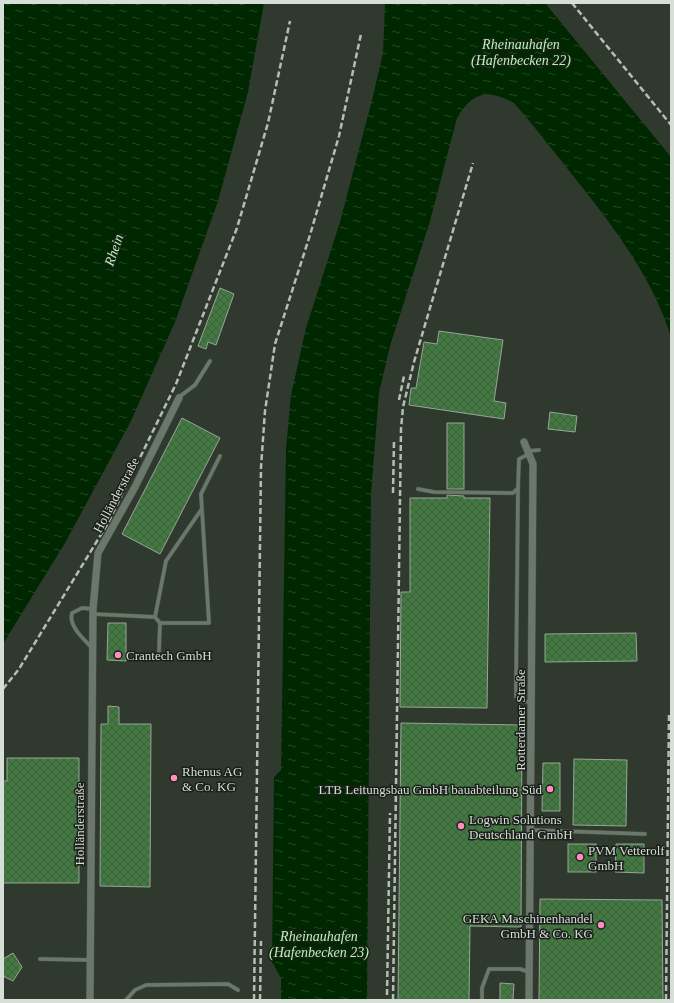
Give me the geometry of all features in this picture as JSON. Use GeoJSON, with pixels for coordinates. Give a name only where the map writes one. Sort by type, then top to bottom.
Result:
{"type":"FeatureCollection","features":[{"type":"Feature","properties":{"kind":"street","name":"Holländerstraße"},"geometry":{"type":"LineString","coordinates":[[90,1000],[92,648],[93,611],[98,553],[135,487],[179,398]]}},
{"type":"Feature","properties":{"kind":"street","name":"Rotterdamer Straße"},"geometry":{"type":"LineString","coordinates":[[524,442],[533,464],[529,1000]]}},
{"type":"Feature","properties":{"kind":"lane"},"geometry":{"type":"LineString","coordinates":[[179,398],[195,385],[210,361]]}},
{"type":"Feature","properties":{"kind":"lane"},"geometry":{"type":"LineString","coordinates":[[532,702],[521,701],[516,697],[518,462],[528,453],[539,450]]}},
{"type":"Feature","properties":{"kind":"lane"},"geometry":{"type":"LineString","coordinates":[[160,623],[209,624],[201,494],[220,456]]}},
{"type":"Feature","properties":{"kind":"lane"},"geometry":{"type":"LineString","coordinates":[[418,489],[434,492],[513,493],[518,488]]}},
{"type":"Feature","properties":{"kind":"lane"},"geometry":{"type":"LineString","coordinates":[[155,617],[166,561],[201,510]]}},
{"type":"Feature","properties":{"kind":"lane"},"geometry":{"type":"LineString","coordinates":[[92,648],[72,624],[70,617],[82,608],[93,611],[155,617],[160,623],[159,651]]}},
{"type":"Feature","properties":{"kind":"lane"},"geometry":{"type":"LineString","coordinates":[[531,830],[645,834]]}},
{"type":"Feature","properties":{"kind":"lane"},"geometry":{"type":"LineString","coordinates":[[40,959],[90,960]]}},
{"type":"Feature","properties":{"kind":"lane"},"geometry":{"type":"LineString","coordinates":[[482,1000],[482,988],[489,969],[520,969],[529,972]]}},
{"type":"Feature","properties":{"kind":"lane"},"geometry":{"type":"LineString","coordinates":[[126,1000],[135,990],[146,985],[228,984],[238,990]]}},
{"type":"Feature","properties":{"kind":"water","name":"Rhein"},"geometry":{"type":"Polygon","coordinates":[[[3,3],[264,3],[248,92],[218,201],[175,322],[131,421],[65,543],[3,644],[3,3]]]}},
{"type":"Feature","properties":{"kind":"water","name":"Rheinauhafen (Hafenbecken 23)"},"geometry":{"type":"Polygon","coordinates":[[[385,3],[545,3],[671,157],[671,337],[653,293],[630,252],[588,195],[514,103],[488,94],[481,95],[469,102],[457,118],[430,221],[390,346],[379,393],[371,494],[367,1000],[281,1000],[281,978],[272,962],[274,777],[281,770],[286,449],[291,395],[306,328],[340,222],[373,96],[383,53],[385,3]]]}},
{"type":"Feature","properties":{"kind":"building"},"geometry":{"type":"Polygon","coordinates":[[[220,288],[234,294],[216,345],[208,342],[206,349],[198,346],[220,288]]]}},
{"type":"Feature","properties":{"kind":"building"},"geometry":{"type":"Polygon","coordinates":[[[439,331],[503,340],[494,401],[506,403],[504,419],[409,405],[411,388],[416,388],[424,342],[437,344],[439,331]]]}},
{"type":"Feature","properties":{"kind":"building"},"geometry":{"type":"Polygon","coordinates":[[[550,412],[577,416],[575,432],[548,429],[550,412]]]}},
{"type":"Feature","properties":{"kind":"building"},"geometry":{"type":"Polygon","coordinates":[[[182,418],[220,438],[160,554],[122,534],[182,418]]]}},
{"type":"Feature","properties":{"kind":"building"},"geometry":{"type":"Polygon","coordinates":[[[447,423],[464,423],[464,489],[447,489],[447,423]]]}},
{"type":"Feature","properties":{"kind":"building"},"geometry":{"type":"Polygon","coordinates":[[[447,495],[464,496],[464,498],[490,498],[487,708],[400,707],[401,592],[410,592],[410,498],[447,498],[447,495]]]}},
{"type":"Feature","properties":{"kind":"building"},"geometry":{"type":"Polygon","coordinates":[[[108,623],[126,623],[126,661],[107,660],[108,623]]]}},
{"type":"Feature","properties":{"kind":"building"},"geometry":{"type":"Polygon","coordinates":[[[636,633],[637,661],[545,662],[545,634],[636,633]]]}},
{"type":"Feature","properties":{"kind":"building"},"geometry":{"type":"Polygon","coordinates":[[[108,706],[119,707],[119,724],[151,724],[150,887],[100,886],[101,724],[108,724],[108,706]]]}},
{"type":"Feature","properties":{"kind":"building","name":"Logwin Solutions Deutschland GmbH"},"geometry":{"type":"Polygon","coordinates":[[[401,723],[522,725],[521,927],[470,926],[469,1000],[398,1000],[401,723]]]}},
{"type":"Feature","properties":{"kind":"building"},"geometry":{"type":"Polygon","coordinates":[[[7,758],[79,758],[79,883],[3,883],[3,781],[7,781],[7,758]]]}},
{"type":"Feature","properties":{"kind":"building"},"geometry":{"type":"Polygon","coordinates":[[[574,759],[627,760],[626,826],[573,825],[574,759]]]}},
{"type":"Feature","properties":{"kind":"building"},"geometry":{"type":"Polygon","coordinates":[[[543,763],[560,763],[560,811],[542,811],[543,763]]]}},
{"type":"Feature","properties":{"kind":"building"},"geometry":{"type":"Polygon","coordinates":[[[568,844],[596,844],[596,872],[568,872],[568,844]]]}},
{"type":"Feature","properties":{"kind":"building"},"geometry":{"type":"Polygon","coordinates":[[[616,844],[644,844],[644,873],[615,872],[616,844]]]}},
{"type":"Feature","properties":{"kind":"building"},"geometry":{"type":"Polygon","coordinates":[[[540,899],[662,900],[663,1000],[539,1000],[540,899]]]}},
{"type":"Feature","properties":{"kind":"building"},"geometry":{"type":"Polygon","coordinates":[[[13,953],[22,967],[13,981],[3,976],[3,959],[13,953]]]}},
{"type":"Feature","properties":{"kind":"building"},"geometry":{"type":"Polygon","coordinates":[[[500,983],[514,984],[513,1000],[500,1000],[500,983]]]}},
{"type":"Feature","properties":{"kind":"railway"},"geometry":{"type":"LineString","coordinates":[[572,3],[671,125]]}},
{"type":"Feature","properties":{"kind":"railway"},"geometry":{"type":"LineString","coordinates":[[3,689],[19,669],[108,523],[176,384],[237,228],[268,123],[290,21]]}},
{"type":"Feature","properties":{"kind":"railway"},"geometry":{"type":"LineString","coordinates":[[254,1000],[261,467],[265,411],[275,344],[310,235],[339,136],[361,34]]}},
{"type":"Feature","properties":{"kind":"railway"},"geometry":{"type":"LineString","coordinates":[[393,1000],[401,429],[403,407],[414,362],[473,163]]}},
{"type":"Feature","properties":{"kind":"railway"},"geometry":{"type":"LineString","coordinates":[[399,400],[404,376]]}},
{"type":"Feature","properties":{"kind":"railway"},"geometry":{"type":"LineString","coordinates":[[393,493],[394,441]]}},
{"type":"Feature","properties":{"kind":"railway"},"geometry":{"type":"LineString","coordinates":[[666,1000],[669,713]]}},
{"type":"Feature","properties":{"kind":"railway"},"geometry":{"type":"LineString","coordinates":[[387,995],[390,813]]}},
{"type":"Feature","properties":{"kind":"railway"},"geometry":{"type":"LineString","coordinates":[[260,1000],[261,941]]}},
{"type":"Feature","properties":{"kind":"place","name":"Crantech GmbH"},"geometry":{"type":"Point","coordinates":[118,655]}},
{"type":"Feature","properties":{"kind":"place","name":"Rhenus AG & Co. KG"},"geometry":{"type":"Point","coordinates":[174,778]}},
{"type":"Feature","properties":{"kind":"place","name":"LTB Leitungsbau GmbH bauabteilung Süd"},"geometry":{"type":"Point","coordinates":[550,789]}},
{"type":"Feature","properties":{"kind":"place","name":"Logwin Solutions Deutschland GmbH"},"geometry":{"type":"Point","coordinates":[461,826]}},
{"type":"Feature","properties":{"kind":"place","name":"PVM Vetterolf GmbH"},"geometry":{"type":"Point","coordinates":[580,857]}},
{"type":"Feature","properties":{"kind":"place","name":"GEKA Maschinenhandel GmbH & Co. KG"},"geometry":{"type":"Point","coordinates":[601,925]}},
{"type":"Feature","properties":{"kind":"water label","name":"Rheinauhafen (Hafenbecken 22)"},"geometry":{"type":"Point","coordinates":[521,52]}}]}
